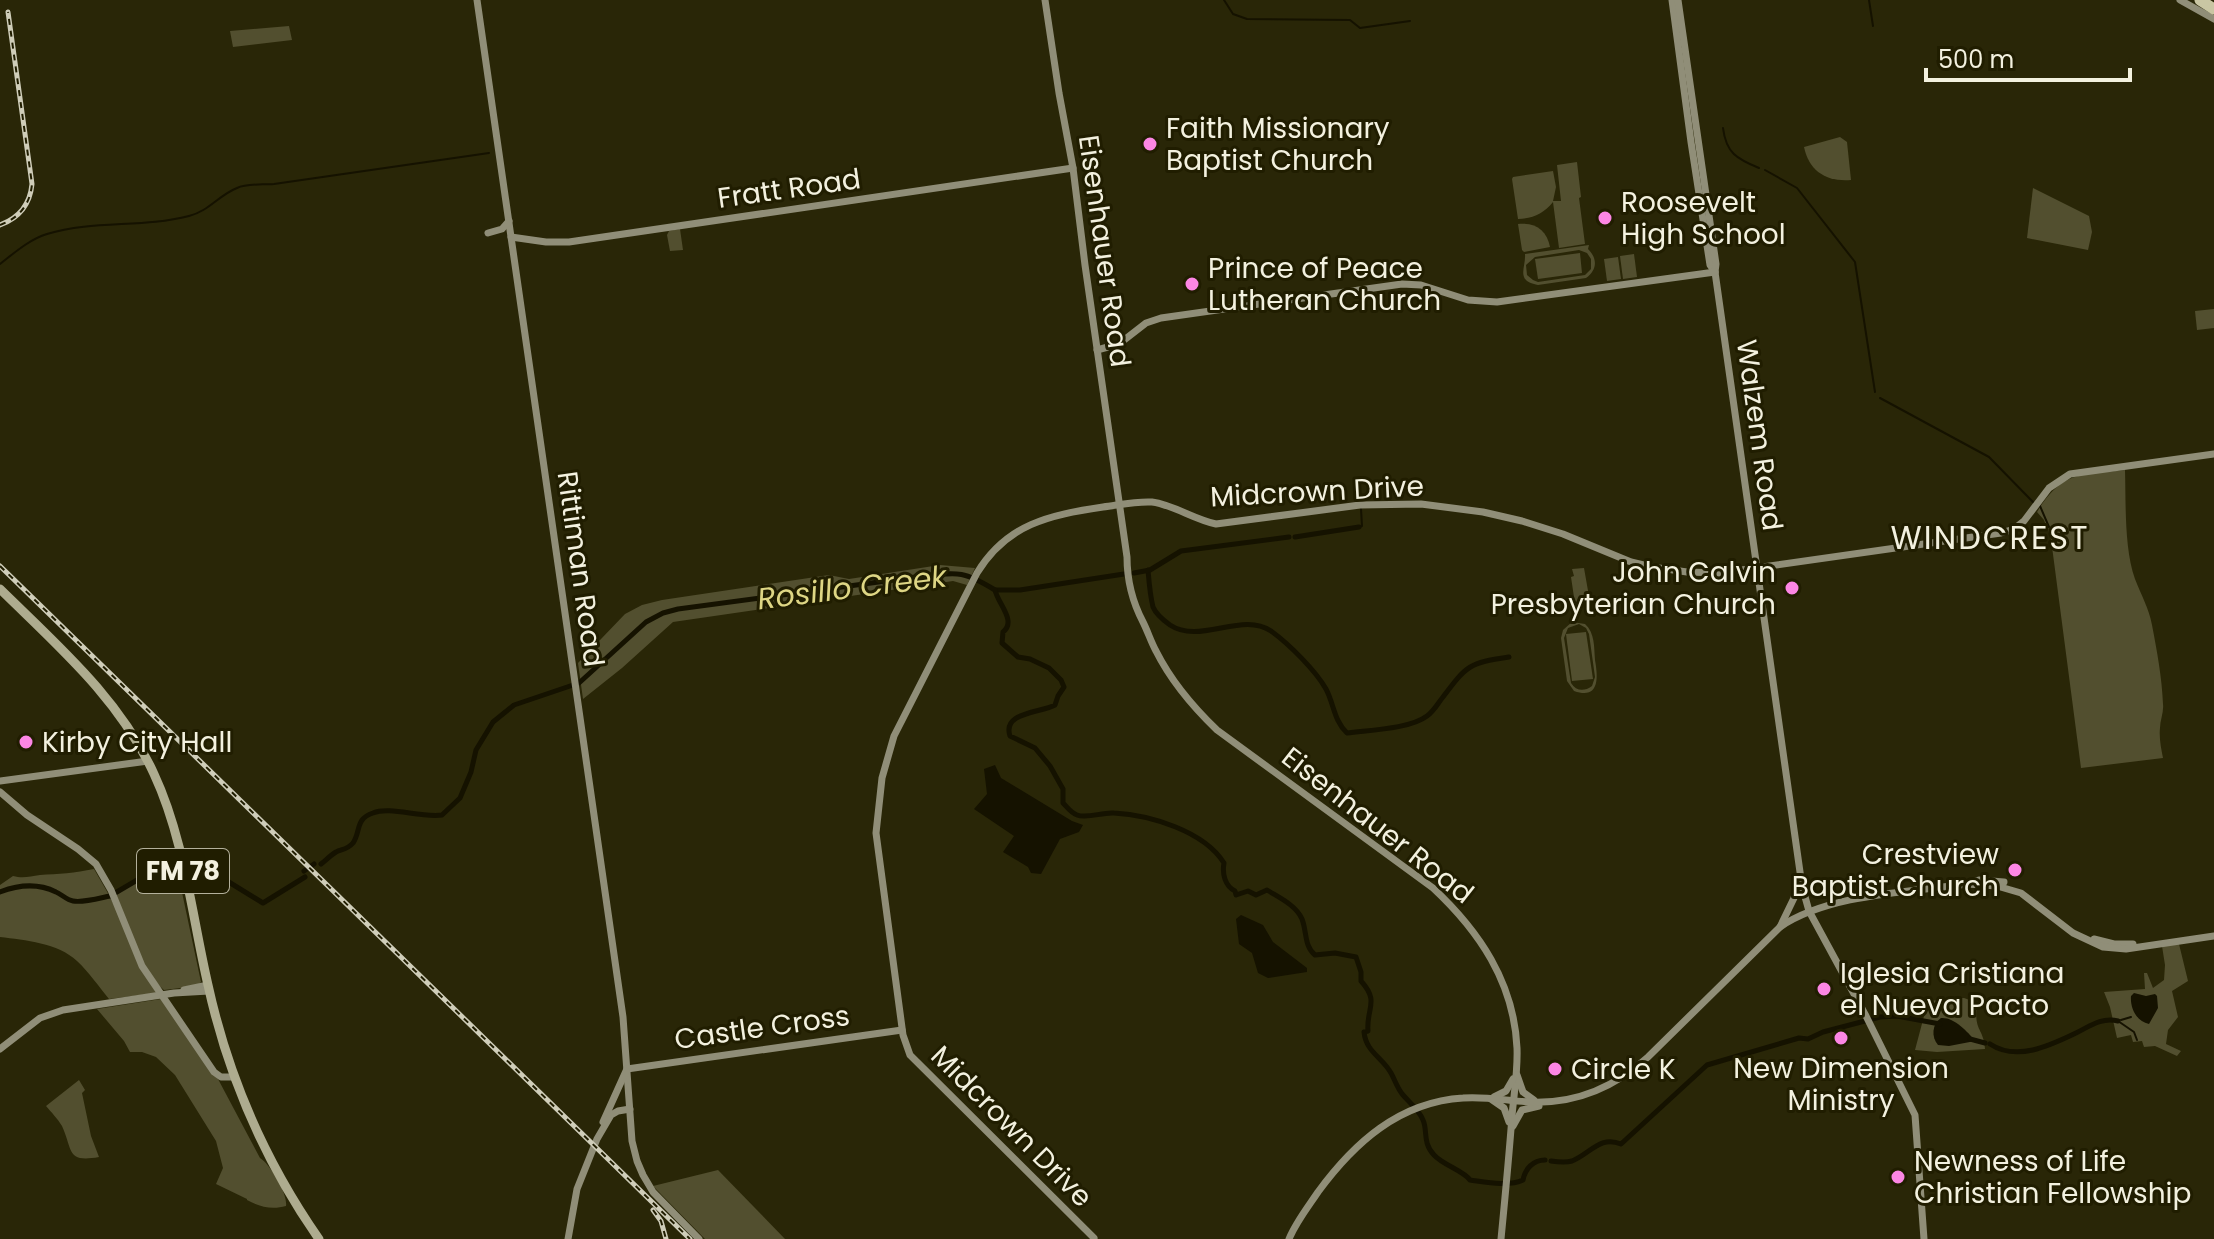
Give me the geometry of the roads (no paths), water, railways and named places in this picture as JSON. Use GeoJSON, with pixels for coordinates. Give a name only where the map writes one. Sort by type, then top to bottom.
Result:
{"type":"FeatureCollection","features":[{"type":"Feature","properties":{"kind":"highway"},"geometry":{"type":"LineString","coordinates":[[2200,0],[2214,9]]}},
{"type":"Feature","properties":{"kind":"main road","name":"Rittiman Road"},"geometry":{"type":"LineString","coordinates":[[477,0],[623,1017],[634,1148],[643,1175],[660,1200],[699,1239]]}},
{"type":"Feature","properties":{"kind":"main road","name":"Eisenhauer Road"},"geometry":{"type":"LineString","coordinates":[[1045,0],[1073,168],[1119,504],[1138,616],[1142,617],[1165,667],[1186,698],[1211,724],[1433,888],[1471,926],[1492,960],[1504,989],[1515,1034],[1513,1100]]}},
{"type":"Feature","properties":{"kind":"main road","name":"Walzem Road"},"geometry":{"type":"LineString","coordinates":[[1675,0],[1675,28],[1695,168],[1710,265],[1715,272]]}},
{"type":"Feature","properties":{"kind":"main road","name":"Walzem Road"},"geometry":{"type":"LineString","coordinates":[[1675,0],[1716,264],[1799,873],[1809,911],[1915,1115],[1924,1239]]}},
{"type":"Feature","properties":{"kind":"main road"},"geometry":{"type":"LineString","coordinates":[[2180,0],[2214,19]]}},
{"type":"Feature","properties":{"kind":"main road"},"geometry":{"type":"LineString","coordinates":[[1675,28],[1684,50]]}},
{"type":"Feature","properties":{"kind":"main road"},"geometry":{"type":"LineString","coordinates":[[1059,170],[1067,161],[1068,140]]}},
{"type":"Feature","properties":{"kind":"main road","name":"Fratt Road"},"geometry":{"type":"LineString","coordinates":[[511,237],[569,242],[1073,168]]}},
{"type":"Feature","properties":{"kind":"main road"},"geometry":{"type":"LineString","coordinates":[[1695,168],[1701,187],[1705,190]]}},
{"type":"Feature","properties":{"kind":"main road"},"geometry":{"type":"LineString","coordinates":[[488,233],[502,229],[509,221]]}},
{"type":"Feature","properties":{"kind":"main road"},"geometry":{"type":"LineString","coordinates":[[513,253],[521,243],[540,241]]}},
{"type":"Feature","properties":{"kind":"main road"},"geometry":{"type":"LineString","coordinates":[[1097,350],[1119,344],[1146,323],[1161,318],[1375,287],[1421,285],[1468,300],[1497,302],[1715,272]]}},
{"type":"Feature","properties":{"kind":"main road","name":"Midcrown Drive"},"geometry":{"type":"LineString","coordinates":[[1094,1238],[916,1063],[907,1050],[879,853],[877,830],[882,778],[893,738],[977,573],[1007,537],[1053,516],[1119,504],[1154,503],[1216,524],[1360,505],[1413,504],[1483,512],[1537,525],[1631,562],[1711,573],[2007,531],[2024,521],[2049,488],[2070,474],[2214,454]]}},
{"type":"Feature","properties":{"kind":"main road","name":"Eisenhauer Road"},"geometry":{"type":"LineString","coordinates":[[1127,557],[1135,599]]}},
{"type":"Feature","properties":{"kind":"main road","name":"FM 78"},"geometry":{"type":"LineString","coordinates":[[0,589],[103,693],[148,761],[174,829],[208,988],[235,1077],[273,1163],[319,1239]]}},
{"type":"Feature","properties":{"kind":"main road"},"geometry":{"type":"LineString","coordinates":[[0,781],[148,761]]}},
{"type":"Feature","properties":{"kind":"main road"},"geometry":{"type":"LineString","coordinates":[[0,792],[27,815],[87,856],[99,869],[140,962],[161,995],[214,1072],[221,1077],[235,1077]]}},
{"type":"Feature","properties":{"kind":"main road"},"geometry":{"type":"LineString","coordinates":[[1780,927],[1794,898],[1799,873]]}},
{"type":"Feature","properties":{"kind":"main road"},"geometry":{"type":"LineString","coordinates":[[1289,1239],[1340,1163],[1371,1134],[1419,1107],[1459,1098],[1538,1102],[1568,1100],[1600,1090],[1637,1068],[1780,927],[1823,906],[1991,880],[2018,887],[2033,895],[2076,930],[2104,942],[2131,944],[2214,934]]}},
{"type":"Feature","properties":{"kind":"main road"},"geometry":{"type":"LineString","coordinates":[[1804,896],[1823,906]]}},
{"type":"Feature","properties":{"kind":"main road"},"geometry":{"type":"LineString","coordinates":[[1796,917],[1818,926],[1823,906]]}},
{"type":"Feature","properties":{"kind":"main road"},"geometry":{"type":"LineString","coordinates":[[0,1049],[49,1014],[208,988]]}},
{"type":"Feature","properties":{"kind":"main road","name":"Castle Cross"},"geometry":{"type":"LineString","coordinates":[[627,1069],[902,1030]]}},
{"type":"Feature","properties":{"kind":"main road"},"geometry":{"type":"LineString","coordinates":[[568,1239],[585,1166],[627,1069]]}},
{"type":"Feature","properties":{"kind":"main road"},"geometry":{"type":"LineString","coordinates":[[1489,1098],[1506,1091],[1516,1069]]}},
{"type":"Feature","properties":{"kind":"main road"},"geometry":{"type":"LineString","coordinates":[[1516,1069],[1523,1092],[1538,1102]]}},
{"type":"Feature","properties":{"kind":"main road"},"geometry":{"type":"LineString","coordinates":[[615,1070],[621,1079]]}},
{"type":"Feature","properties":{"kind":"main road"},"geometry":{"type":"LineString","coordinates":[[1489,1098],[1504,1108],[1511,1131]]}},
{"type":"Feature","properties":{"kind":"main road"},"geometry":{"type":"LineString","coordinates":[[1501,1239],[1513,1100]]}},
{"type":"Feature","properties":{"kind":"main road"},"geometry":{"type":"LineString","coordinates":[[1511,1131],[1522,1110],[1552,1101]]}},
{"type":"Feature","properties":{"kind":"main road"},"geometry":{"type":"LineString","coordinates":[[597,1139],[611,1115],[630,1109]]}},
{"type":"Feature","properties":{"kind":"waterway"},"geometry":{"type":"LineString","coordinates":[[1224,0],[1233,14],[1247,19],[1350,20],[1360,28],[1410,21]]}},
{"type":"Feature","properties":{"kind":"waterway"},"geometry":{"type":"LineString","coordinates":[[1869,0],[1873,26]]}},
{"type":"Feature","properties":{"kind":"waterway"},"geometry":{"type":"LineString","coordinates":[[1723,128],[1727,144],[1734,154],[1759,168]]}},
{"type":"Feature","properties":{"kind":"waterway"},"geometry":{"type":"LineString","coordinates":[[0,264],[28,243],[47,234],[82,227],[189,216],[245,185],[274,184],[489,153]]}},
{"type":"Feature","properties":{"kind":"waterway"},"geometry":{"type":"LineString","coordinates":[[1765,170],[1797,188],[1855,262],[1875,392]]}},
{"type":"Feature","properties":{"kind":"waterway"},"geometry":{"type":"LineString","coordinates":[[1880,398],[1989,457],[2033,502]]}},
{"type":"Feature","properties":{"kind":"waterway"},"geometry":{"type":"LineString","coordinates":[[2040,506],[2049,527]]}},
{"type":"Feature","properties":{"kind":"waterway"},"geometry":{"type":"LineString","coordinates":[[1359,527],[1362,526],[1361,509]]}},
{"type":"Feature","properties":{"kind":"waterway"},"geometry":{"type":"LineString","coordinates":[[1295,537],[1359,527]]}},
{"type":"Feature","properties":{"kind":"waterway"},"geometry":{"type":"LineString","coordinates":[[1134,573],[1150,570],[1181,551],[1289,537]]}},
{"type":"Feature","properties":{"kind":"waterway"},"geometry":{"type":"LineString","coordinates":[[1148,570],[1153,607],[1170,625],[1194,632],[1247,624],[1260,626],[1278,636],[1322,682],[1339,723],[1347,733],[1389,728],[1420,720],[1432,712],[1470,667],[1509,657]]}},
{"type":"Feature","properties":{"kind":"waterway","name":"Rosillo Creek"},"geometry":{"type":"LineString","coordinates":[[321,864],[351,845],[363,819],[373,813],[388,811],[442,815],[460,798],[476,750],[493,722],[514,705],[579,683],[646,622],[663,613],[923,576],[961,574],[995,590],[1008,623],[1002,643],[1018,657],[1049,668],[1061,680],[1064,687],[1055,705],[1024,714],[1009,728],[1010,736],[1035,748],[1050,766],[1063,789],[1063,803],[1069,810],[1081,816],[1114,813],[1144,817],[1190,834],[1215,852],[1224,863],[1225,879],[1236,895],[1248,891],[1256,895],[1267,890],[1296,910],[1302,919],[1309,947],[1315,955],[1335,953],[1356,957],[1361,981],[1371,1000],[1365,1039],[1422,1117],[1428,1146],[1438,1159],[1470,1180],[1504,1184],[1523,1180],[1530,1166],[1545,1160]]}},
{"type":"Feature","properties":{"kind":"waterway"},"geometry":{"type":"LineString","coordinates":[[995,590],[1020,590],[1124,574]]}},
{"type":"Feature","properties":{"kind":"waterway","name":"Rosillo Creek"},"geometry":{"type":"LineString","coordinates":[[188,856],[199,868],[219,876],[263,903],[305,877]]}},
{"type":"Feature","properties":{"kind":"waterway","name":"Rosillo Creek"},"geometry":{"type":"LineString","coordinates":[[0,892],[35,886],[73,901],[92,900],[110,896],[173,859]]}},
{"type":"Feature","properties":{"kind":"waterway","name":"Rosillo Creek"},"geometry":{"type":"LineString","coordinates":[[304,871],[314,864]]}},
{"type":"Feature","properties":{"kind":"waterway","name":"Rosillo Creek"},"geometry":{"type":"LineString","coordinates":[[1551,1161],[1572,1161],[1607,1142],[1621,1144],[1707,1065],[1880,1017],[1897,1016],[1940,1024]]}},
{"type":"Feature","properties":{"kind":"waterway","name":"Rosillo Creek"},"geometry":{"type":"LineString","coordinates":[[2121,1020],[2131,1017]]}},
{"type":"Feature","properties":{"kind":"waterway"},"geometry":{"type":"LineString","coordinates":[[2118,1021],[2134,1032],[2137,1040]]}},
{"type":"Feature","properties":{"kind":"waterway","name":"Rosillo Creek"},"geometry":{"type":"LineString","coordinates":[[1990,1044],[2011,1052],[2034,1050],[2096,1023],[2118,1021]]}},
{"type":"Feature","properties":{"kind":"waterway","name":"Rosillo Creek"},"geometry":{"type":"LineString","coordinates":[[1970,1039],[1985,1043]]}},
{"type":"Feature","properties":{"kind":"railway"},"geometry":{"type":"LineString","coordinates":[[0,225],[22,210],[32,184],[8,12]]}},
{"type":"Feature","properties":{"kind":"railway"},"geometry":{"type":"LineString","coordinates":[[0,566],[690,1239]]}},
{"type":"Feature","properties":{"kind":"railway"},"geometry":{"type":"LineString","coordinates":[[653,1210],[661,1221],[666,1239]]}},
{"type":"Feature","properties":{"kind":"place","name":"Faith Missionary Baptist Church"},"geometry":{"type":"Point","coordinates":[1150,144]}},
{"type":"Feature","properties":{"kind":"place","name":"Roosevelt High School"},"geometry":{"type":"Point","coordinates":[1605,218]}},
{"type":"Feature","properties":{"kind":"place","name":"Prince of Peace Lutheran Church"},"geometry":{"type":"Point","coordinates":[1192,284]}},
{"type":"Feature","properties":{"kind":"place","name":"John Calvin Presbyterian Church"},"geometry":{"type":"Point","coordinates":[1792,588]}},
{"type":"Feature","properties":{"kind":"place","name":"Kirby City Hall"},"geometry":{"type":"Point","coordinates":[26,742]}},
{"type":"Feature","properties":{"kind":"place","name":"Crestview Baptist Church"},"geometry":{"type":"Point","coordinates":[2015,870]}},
{"type":"Feature","properties":{"kind":"place","name":"Iglesia Cristiana el Nueva Pacto"},"geometry":{"type":"Point","coordinates":[1824,989]}},
{"type":"Feature","properties":{"kind":"place","name":"New Dimension Ministry"},"geometry":{"type":"Point","coordinates":[1841,1038]}},
{"type":"Feature","properties":{"kind":"place","name":"Circle K"},"geometry":{"type":"Point","coordinates":[1555,1069]}},
{"type":"Feature","properties":{"kind":"place","name":"Newness of Life Christian Fellowship"},"geometry":{"type":"Point","coordinates":[1898,1177]}},
{"type":"Feature","properties":{"kind":"district","name":"WINDCREST"},"geometry":{"type":"Point","coordinates":[1990,538]}}]}
